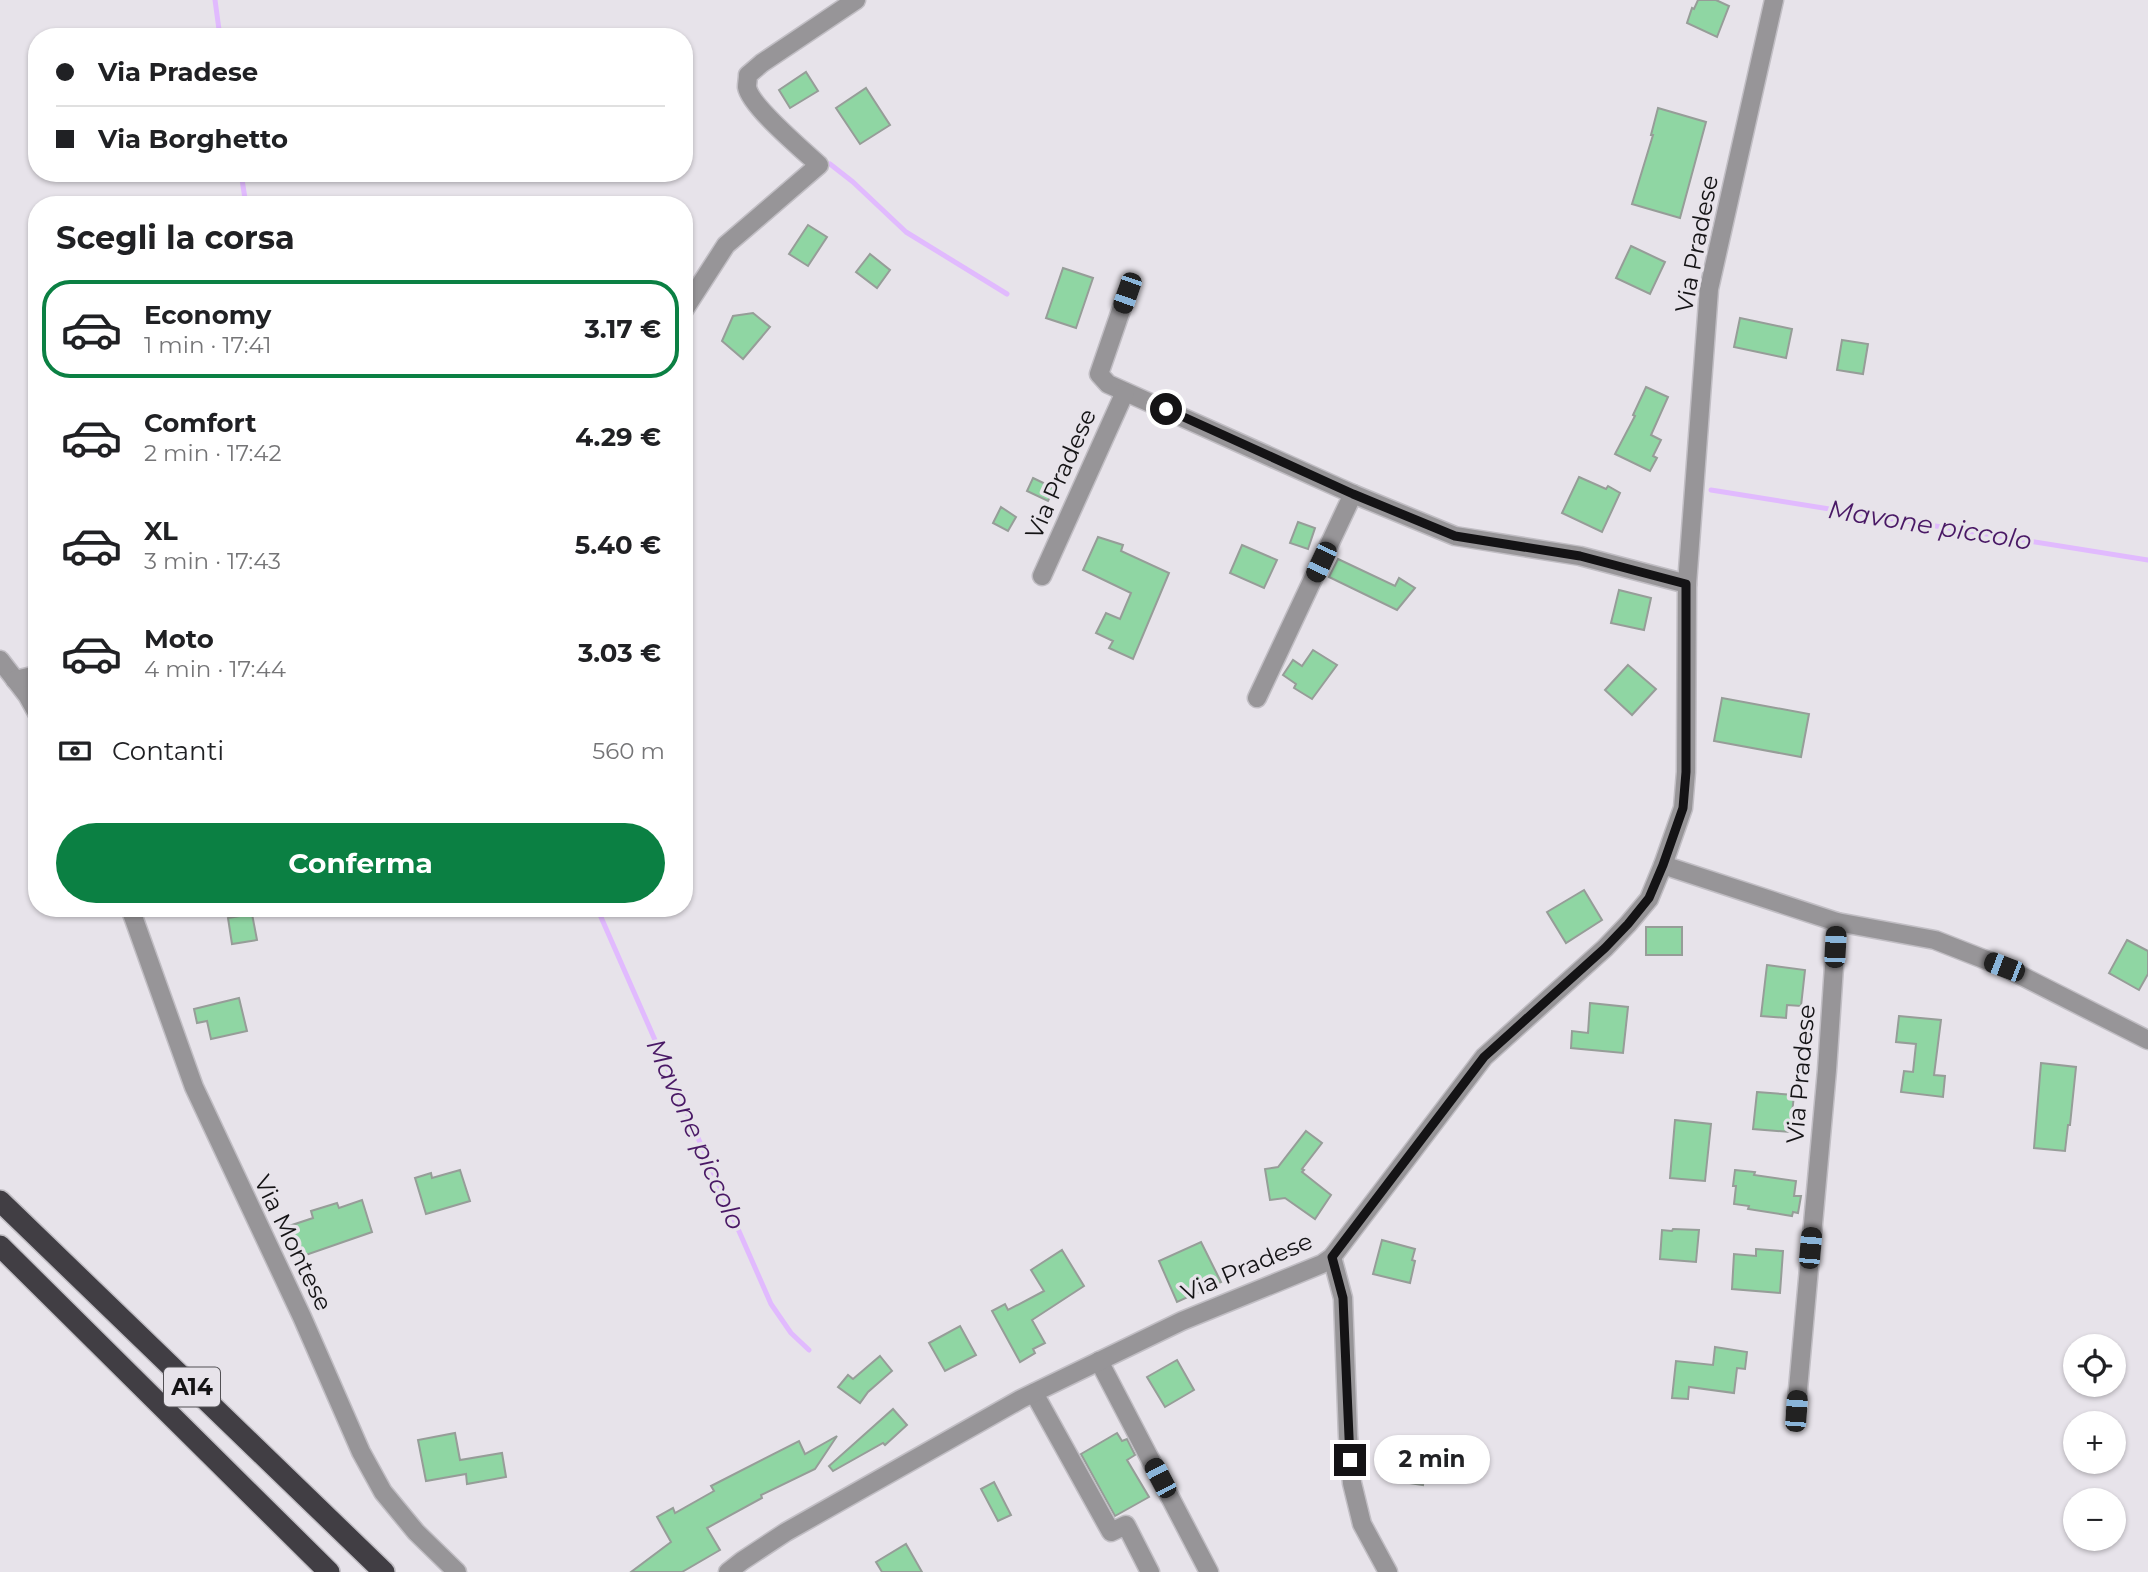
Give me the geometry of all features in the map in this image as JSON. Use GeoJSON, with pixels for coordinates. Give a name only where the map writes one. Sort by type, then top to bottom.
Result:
{"type":"FeatureCollection","features":[{"type":"Feature","properties":{"kind":"highway","name":"A14"},"geometry":{"type":"LineString","coordinates":[[0,1201],[384,1572]]}},
{"type":"Feature","properties":{"kind":"highway","name":"A14"},"geometry":{"type":"LineString","coordinates":[[0,1246],[329,1572]]}},
{"type":"Feature","properties":{"kind":"street"},"geometry":{"type":"LineString","coordinates":[[693,296],[726,245],[819,165],[753,99],[747,88],[748,75],[856,0]]}},
{"type":"Feature","properties":{"kind":"street","name":"Via Pradese"},"geometry":{"type":"LineString","coordinates":[[729,1572],[742,1560],[786,1532],[1034,1393],[1182,1321],[1322,1264],[1332,1257],[1484,1057],[1597,956],[1649,898],[1683,808],[1686,584],[1709,289],[1774,0]]}},
{"type":"Feature","properties":{"kind":"street","name":"Via Pradese"},"geometry":{"type":"LineString","coordinates":[[1127,293],[1099,374],[1108,384],[1353,494],[1455,536],[1580,556],[1686,584]]}},
{"type":"Feature","properties":{"kind":"street","name":"Via Pradese"},"geometry":{"type":"LineString","coordinates":[[1042,576],[1125,392]]}},
{"type":"Feature","properties":{"kind":"street"},"geometry":{"type":"LineString","coordinates":[[1256,698],[1353,494]]}},
{"type":"Feature","properties":{"kind":"street"},"geometry":{"type":"LineString","coordinates":[[0,660],[28,697]]}},
{"type":"Feature","properties":{"kind":"street"},"geometry":{"type":"LineString","coordinates":[[15,680],[28,677]]}},
{"type":"Feature","properties":{"kind":"street"},"geometry":{"type":"LineString","coordinates":[[1663,865],[1836,922],[1935,940],[2004,967],[2148,1040]]}},
{"type":"Feature","properties":{"kind":"street","name":"Via Montese"},"geometry":{"type":"LineString","coordinates":[[133,917],[194,1087],[302,1317],[361,1452],[383,1492],[416,1532],[457,1572]]}},
{"type":"Feature","properties":{"kind":"street","name":"Via Pradese"},"geometry":{"type":"LineString","coordinates":[[1796,1411],[1827,1070],[1836,922]]}},
{"type":"Feature","properties":{"kind":"street"},"geometry":{"type":"LineString","coordinates":[[1332,1257],[1343,1298],[1352,1483],[1362,1524],[1388,1572]]}},
{"type":"Feature","properties":{"kind":"street"},"geometry":{"type":"LineString","coordinates":[[1099,1362],[1209,1572]]}},
{"type":"Feature","properties":{"kind":"street"},"geometry":{"type":"LineString","coordinates":[[1034,1393],[1111,1532],[1126,1525],[1150,1572]]}},
{"type":"Feature","properties":{"kind":"building"},"geometry":{"type":"Polygon","coordinates":[[[1698,0],[1716,0],[1729,6],[1717,37],[1687,23],[1698,0]]]}},
{"type":"Feature","properties":{"kind":"building"},"geometry":{"type":"Polygon","coordinates":[[[806,72],[818,91],[790,108],[779,90],[806,72]]]}},
{"type":"Feature","properties":{"kind":"building"},"geometry":{"type":"Polygon","coordinates":[[[866,88],[890,125],[860,144],[836,108],[866,88]]]}},
{"type":"Feature","properties":{"kind":"building"},"geometry":{"type":"Polygon","coordinates":[[[1658,108],[1706,122],[1680,218],[1632,204],[1653,135],[1658,108]]]}},
{"type":"Feature","properties":{"kind":"building"},"geometry":{"type":"Polygon","coordinates":[[[808,225],[827,237],[808,266],[789,254],[808,225]]]}},
{"type":"Feature","properties":{"kind":"building"},"geometry":{"type":"Polygon","coordinates":[[[1631,246],[1665,262],[1650,294],[1616,278],[1631,246]]]}},
{"type":"Feature","properties":{"kind":"building"},"geometry":{"type":"Polygon","coordinates":[[[870,254],[890,270],[877,288],[856,272],[870,254]]]}},
{"type":"Feature","properties":{"kind":"building"},"geometry":{"type":"Polygon","coordinates":[[[1063,268],[1093,278],[1076,328],[1046,318],[1063,268]]]}},
{"type":"Feature","properties":{"kind":"building"},"geometry":{"type":"Polygon","coordinates":[[[753,313],[770,327],[743,359],[722,341],[733,316],[753,313]]]}},
{"type":"Feature","properties":{"kind":"building"},"geometry":{"type":"Polygon","coordinates":[[[1740,318],[1792,329],[1786,358],[1734,347],[1740,318]]]}},
{"type":"Feature","properties":{"kind":"building"},"geometry":{"type":"Polygon","coordinates":[[[1842,340],[1868,344],[1863,374],[1837,370],[1842,340]]]}},
{"type":"Feature","properties":{"kind":"building"},"geometry":{"type":"Polygon","coordinates":[[[1646,387],[1668,397],[1651,435],[1661,440],[1653,456],[1657,458],[1650,471],[1615,454],[1635,416],[1633,415],[1646,387]]]}},
{"type":"Feature","properties":{"kind":"building"},"geometry":{"type":"Polygon","coordinates":[[[1579,477],[1606,489],[1608,486],[1620,493],[1602,532],[1562,513],[1579,477]]]}},
{"type":"Feature","properties":{"kind":"building"},"geometry":{"type":"Polygon","coordinates":[[[1033,478],[1054,488],[1048,501],[1027,491],[1033,478]]]}},
{"type":"Feature","properties":{"kind":"building"},"geometry":{"type":"Polygon","coordinates":[[[1001,507],[1016,517],[1008,531],[993,523],[1001,507]]]}},
{"type":"Feature","properties":{"kind":"building"},"geometry":{"type":"Polygon","coordinates":[[[1298,522],[1315,528],[1308,549],[1290,543],[1298,522]]]}},
{"type":"Feature","properties":{"kind":"building"},"geometry":{"type":"Polygon","coordinates":[[[1098,537],[1123,545],[1121,551],[1169,573],[1133,659],[1109,648],[1113,641],[1096,633],[1106,613],[1120,619],[1131,593],[1083,570],[1098,537]]]}},
{"type":"Feature","properties":{"kind":"building"},"geometry":{"type":"Polygon","coordinates":[[[1242,545],[1277,560],[1264,588],[1230,573],[1242,545]]]}},
{"type":"Feature","properties":{"kind":"building"},"geometry":{"type":"Polygon","coordinates":[[[1338,559],[1395,586],[1399,578],[1415,588],[1397,610],[1329,577],[1338,559]]]}},
{"type":"Feature","properties":{"kind":"building"},"geometry":{"type":"Polygon","coordinates":[[[1619,590],[1651,598],[1644,630],[1611,623],[1619,590]]]}},
{"type":"Feature","properties":{"kind":"building"},"geometry":{"type":"Polygon","coordinates":[[[1313,650],[1337,665],[1312,699],[1294,688],[1296,684],[1283,675],[1293,660],[1302,666],[1313,650]]]}},
{"type":"Feature","properties":{"kind":"building"},"geometry":{"type":"Polygon","coordinates":[[[1628,665],[1656,689],[1632,715],[1605,690],[1628,665]]]}},
{"type":"Feature","properties":{"kind":"building"},"geometry":{"type":"Polygon","coordinates":[[[1722,698],[1809,714],[1801,757],[1714,741],[1722,698]]]}},
{"type":"Feature","properties":{"kind":"building"},"geometry":{"type":"Polygon","coordinates":[[[1584,890],[1602,920],[1566,943],[1547,912],[1584,890]]]}},
{"type":"Feature","properties":{"kind":"building"},"geometry":{"type":"Polygon","coordinates":[[[253,917],[257,940],[232,944],[228,918],[253,917]]]}},
{"type":"Feature","properties":{"kind":"building"},"geometry":{"type":"Polygon","coordinates":[[[1646,927],[1682,927],[1682,955],[1646,955],[1646,927]]]}},
{"type":"Feature","properties":{"kind":"building"},"geometry":{"type":"Polygon","coordinates":[[[2127,940],[2148,951],[2148,974],[2139,990],[2109,973],[2127,940]]]}},
{"type":"Feature","properties":{"kind":"building"},"geometry":{"type":"Polygon","coordinates":[[[1767,965],[1805,970],[1801,1006],[1787,1005],[1786,1018],[1761,1016],[1767,965]]]}},
{"type":"Feature","properties":{"kind":"building"},"geometry":{"type":"Polygon","coordinates":[[[239,998],[247,1031],[211,1039],[207,1021],[197,1023],[194,1009],[239,998]]]}},
{"type":"Feature","properties":{"kind":"building"},"geometry":{"type":"Polygon","coordinates":[[[1590,1003],[1628,1007],[1623,1053],[1571,1048],[1572,1031],[1588,1033],[1590,1003]]]}},
{"type":"Feature","properties":{"kind":"building"},"geometry":{"type":"Polygon","coordinates":[[[1899,1016],[1941,1020],[1934,1075],[1945,1076],[1943,1097],[1901,1092],[1904,1071],[1913,1072],[1916,1044],[1896,1042],[1899,1016]]]}},
{"type":"Feature","properties":{"kind":"building"},"geometry":{"type":"Polygon","coordinates":[[[2041,1063],[2076,1067],[2065,1151],[2034,1148],[2041,1063]]]}},
{"type":"Feature","properties":{"kind":"building"},"geometry":{"type":"Polygon","coordinates":[[[1757,1092],[1794,1095],[1790,1132],[1753,1129],[1757,1092]]]}},
{"type":"Feature","properties":{"kind":"building"},"geometry":{"type":"Polygon","coordinates":[[[1675,1120],[1711,1124],[1705,1181],[1670,1178],[1675,1120]]]}},
{"type":"Feature","properties":{"kind":"building"},"geometry":{"type":"Polygon","coordinates":[[[1306,1131],[1322,1143],[1302,1172],[1331,1195],[1315,1219],[1285,1198],[1270,1200],[1265,1169],[1278,1167],[1306,1131]]]}},
{"type":"Feature","properties":{"kind":"building"},"geometry":{"type":"Polygon","coordinates":[[[460,1170],[470,1201],[426,1214],[415,1178],[431,1173],[432,1178],[460,1170]]]}},
{"type":"Feature","properties":{"kind":"building"},"geometry":{"type":"Polygon","coordinates":[[[1735,1170],[1796,1181],[1794,1196],[1801,1196],[1798,1213],[1793,1212],[1792,1216],[1734,1204],[1735,1170]]]}},
{"type":"Feature","properties":{"kind":"building"},"geometry":{"type":"Polygon","coordinates":[[[362,1200],[372,1232],[300,1257],[289,1226],[313,1218],[311,1211],[337,1203],[339,1208],[362,1200]]]}},
{"type":"Feature","properties":{"kind":"building"},"geometry":{"type":"Polygon","coordinates":[[[1662,1230],[1699,1230],[1696,1262],[1660,1259],[1662,1230]]]}},
{"type":"Feature","properties":{"kind":"building"},"geometry":{"type":"Polygon","coordinates":[[[1382,1240],[1415,1249],[1410,1283],[1373,1274],[1382,1240]]]}},
{"type":"Feature","properties":{"kind":"building"},"geometry":{"type":"Polygon","coordinates":[[[1201,1242],[1221,1282],[1177,1302],[1159,1261],[1201,1242]]]}},
{"type":"Feature","properties":{"kind":"building"},"geometry":{"type":"Polygon","coordinates":[[[1756,1249],[1783,1251],[1780,1293],[1732,1289],[1734,1254],[1756,1256],[1756,1249]]]}},
{"type":"Feature","properties":{"kind":"building"},"geometry":{"type":"Polygon","coordinates":[[[1062,1250],[1084,1286],[1032,1320],[1045,1343],[1033,1349],[1035,1353],[1020,1362],[992,1311],[1005,1304],[1008,1310],[1044,1291],[1031,1270],[1062,1250]]]}},
{"type":"Feature","properties":{"kind":"building"},"geometry":{"type":"Polygon","coordinates":[[[960,1326],[976,1355],[945,1371],[929,1343],[960,1326]]]}},
{"type":"Feature","properties":{"kind":"building"},"geometry":{"type":"Polygon","coordinates":[[[1715,1347],[1747,1352],[1745,1369],[1737,1368],[1734,1393],[1689,1387],[1688,1399],[1672,1398],[1676,1361],[1713,1365],[1715,1347]]]}},
{"type":"Feature","properties":{"kind":"building"},"geometry":{"type":"Polygon","coordinates":[[[880,1356],[892,1371],[868,1392],[860,1403],[838,1387],[848,1375],[853,1379],[880,1356]]]}},
{"type":"Feature","properties":{"kind":"building"},"geometry":{"type":"Polygon","coordinates":[[[1177,1360],[1194,1390],[1165,1407],[1147,1377],[1177,1360]]]}},
{"type":"Feature","properties":{"kind":"building"},"geometry":{"type":"Polygon","coordinates":[[[893,1409],[907,1425],[885,1445],[883,1443],[833,1471],[829,1466],[893,1409]]]}},
{"type":"Feature","properties":{"kind":"building"},"geometry":{"type":"Polygon","coordinates":[[[455,1433],[460,1460],[502,1453],[506,1477],[467,1484],[466,1474],[426,1481],[418,1440],[455,1433]]]}},
{"type":"Feature","properties":{"kind":"building"},"geometry":{"type":"Polygon","coordinates":[[[1117,1433],[1122,1441],[1127,1439],[1135,1455],[1127,1460],[1149,1497],[1115,1516],[1081,1454],[1117,1433]]]}},
{"type":"Feature","properties":{"kind":"building"},"geometry":{"type":"Polygon","coordinates":[[[837,1436],[815,1469],[761,1495],[762,1498],[707,1528],[720,1550],[682,1572],[631,1572],[671,1542],[657,1517],[673,1508],[675,1513],[714,1491],[711,1486],[799,1441],[805,1454],[837,1436]]]}},
{"type":"Feature","properties":{"kind":"building"},"geometry":{"type":"Polygon","coordinates":[[[1394,1447],[1427,1452],[1423,1485],[1389,1480],[1394,1447]]]}},
{"type":"Feature","properties":{"kind":"building"},"geometry":{"type":"Polygon","coordinates":[[[994,1482],[1011,1515],[998,1521],[981,1489],[994,1482]]]}},
{"type":"Feature","properties":{"kind":"building"},"geometry":{"type":"Polygon","coordinates":[[[906,1544],[922,1572],[882,1572],[876,1562],[906,1544]]]}},
{"type":"Feature","properties":{"kind":"waterway","name":"Mavone piccolo"},"geometry":{"type":"LineString","coordinates":[[215,0],[219,28]]}},
{"type":"Feature","properties":{"kind":"waterway","name":"Mavone piccolo"},"geometry":{"type":"LineString","coordinates":[[830,164],[906,232],[1007,294]]}},
{"type":"Feature","properties":{"kind":"waterway","name":"Mavone piccolo"},"geometry":{"type":"LineString","coordinates":[[242,182],[245,196]]}},
{"type":"Feature","properties":{"kind":"waterway","name":"Mavone piccolo"},"geometry":{"type":"LineString","coordinates":[[1711,490],[2148,560]]}},
{"type":"Feature","properties":{"kind":"waterway","name":"Mavone piccolo"},"geometry":{"type":"LineString","coordinates":[[601,917],[771,1304],[791,1333],[809,1350]]}},
{"type":"Feature","properties":{"kind":"route"},"geometry":{"type":"LineString","coordinates":[[1166,409],[1353,494],[1455,536],[1580,556],[1686,584],[1686,772],[1683,808],[1649,898],[1605,948],[1484,1057],[1332,1257],[1343,1298],[1350,1460]]}}]}
